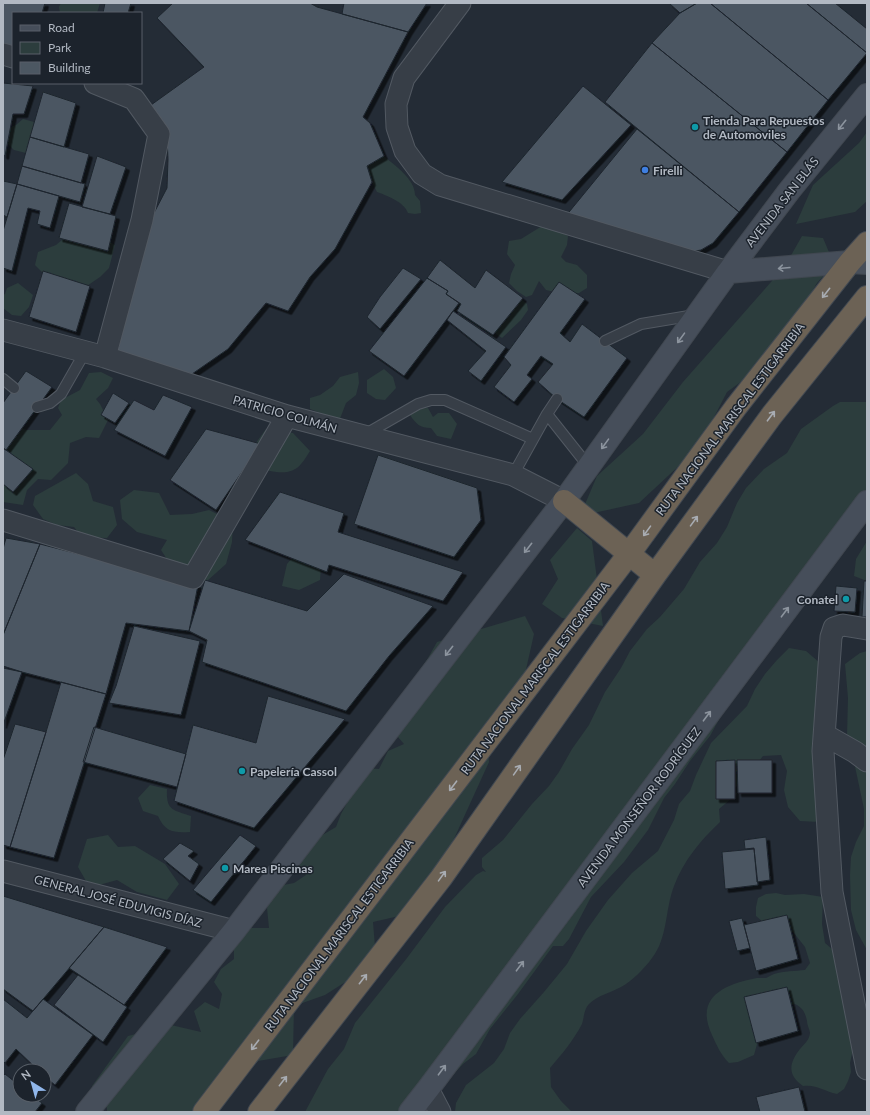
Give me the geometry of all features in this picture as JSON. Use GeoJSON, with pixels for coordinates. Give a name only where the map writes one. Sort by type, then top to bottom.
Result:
{"type":"FeatureCollection","features":[{"type":"Feature","properties":{"kind":"highway","name":"RUTA NACIONAL MARISCAL ESTIGARRIBIA"},"geometry":{"type":"LineString","coordinates":[[204,1112],[630,554],[736,407],[859,262],[867,243]]}},
{"type":"Feature","properties":{"kind":"highway"},"geometry":{"type":"LineString","coordinates":[[259,1112],[441,878],[655,575],[772,414],[867,297]]}},
{"type":"Feature","properties":{"kind":"highway"},"geometry":{"type":"LineString","coordinates":[[564,501],[655,575]]}},
{"type":"Feature","properties":{"kind":"street"},"geometry":{"type":"LineString","coordinates":[[460,3],[404,78],[396,104],[397,127],[405,151],[422,174],[440,185],[728,272],[859,262]]}},
{"type":"Feature","properties":{"kind":"street"},"geometry":{"type":"LineString","coordinates":[[97,84],[134,99],[159,134],[142,220],[105,358]]}},
{"type":"Feature","properties":{"kind":"street","name":"AVENIDA SAN BLÁS"},"geometry":{"type":"LineString","coordinates":[[87,1112],[234,931],[564,501],[728,272],[789,191],[867,95]]}},
{"type":"Feature","properties":{"kind":"street","name":"PATRICIO COLMÁN"},"geometry":{"type":"LineString","coordinates":[[3,330],[105,358],[287,416],[513,475],[564,501]]}},
{"type":"Feature","properties":{"kind":"street"},"geometry":{"type":"LineString","coordinates":[[3,520],[193,578],[287,416]]}},
{"type":"Feature","properties":{"kind":"street","name":"AVENIDA MONSEÑOR RODRÍGUEZ"},"geometry":{"type":"LineString","coordinates":[[410,1112],[867,502]]}},
{"type":"Feature","properties":{"kind":"street"},"geometry":{"type":"LineString","coordinates":[[867,629],[843,625],[834,628],[831,637],[823,751],[832,892],[867,1069]]}},
{"type":"Feature","properties":{"kind":"street"},"geometry":{"type":"LineString","coordinates":[[825,735],[867,760]]}},
{"type":"Feature","properties":{"kind":"street","name":"GENERAL JOSÉ EDUVIGIS DÍAZ"},"geometry":{"type":"LineString","coordinates":[[3,870],[234,931]]}},
{"type":"Feature","properties":{"kind":"street"},"geometry":{"type":"LineString","coordinates":[[428,1089],[440,1112]]}},
{"type":"Feature","properties":{"kind":"lane"},"geometry":{"type":"LineString","coordinates":[[605,341],[641,324],[698,314]]}},
{"type":"Feature","properties":{"kind":"lane"},"geometry":{"type":"LineString","coordinates":[[37,407],[50,403],[61,394],[85,352]]}},
{"type":"Feature","properties":{"kind":"lane"},"geometry":{"type":"LineString","coordinates":[[3,380],[14,388]]}},
{"type":"Feature","properties":{"kind":"lane"},"geometry":{"type":"LineString","coordinates":[[513,475],[557,399]]}},
{"type":"Feature","properties":{"kind":"lane"},"geometry":{"type":"LineString","coordinates":[[362,436],[418,404],[431,400],[445,400],[533,439]]}},
{"type":"Feature","properties":{"kind":"lane"},"geometry":{"type":"LineString","coordinates":[[547,414],[589,467]]}},
{"type":"Feature","properties":{"kind":"green space"},"geometry":{"type":"Polygon","coordinates":[[[61,3],[100,3],[97,12],[60,12],[59,7],[61,3]]]}},
{"type":"Feature","properties":{"kind":"green space"},"geometry":{"type":"Polygon","coordinates":[[[23,119],[34,122],[35,131],[26,153],[14,150],[4,140],[7,128],[16,125],[23,119]]]}},
{"type":"Feature","properties":{"kind":"green space"},"geometry":{"type":"Polygon","coordinates":[[[867,132],[867,201],[855,212],[796,224],[813,185],[859,143],[867,132]]]}},
{"type":"Feature","properties":{"kind":"green space"},"geometry":{"type":"Polygon","coordinates":[[[384,156],[404,173],[412,184],[415,195],[420,201],[421,213],[408,213],[399,203],[377,192],[367,166],[384,156]]]}},
{"type":"Feature","properties":{"kind":"green space"},"geometry":{"type":"Polygon","coordinates":[[[542,226],[554,227],[568,236],[567,245],[561,257],[566,262],[577,265],[587,275],[587,288],[579,293],[563,294],[546,290],[539,281],[532,295],[526,297],[509,283],[515,265],[507,254],[509,241],[521,239],[542,226]]]}},
{"type":"Feature","properties":{"kind":"green space"},"geometry":{"type":"Polygon","coordinates":[[[69,234],[97,235],[115,245],[109,268],[100,277],[81,290],[45,275],[35,265],[38,252],[56,245],[69,234]]]}},
{"type":"Feature","properties":{"kind":"green space"},"geometry":{"type":"Polygon","coordinates":[[[802,236],[823,238],[834,264],[817,283],[771,360],[727,392],[698,448],[639,503],[580,516],[597,476],[643,434],[683,382],[785,266],[802,236]]]}},
{"type":"Feature","properties":{"kind":"green space"},"geometry":{"type":"Polygon","coordinates":[[[18,283],[33,295],[29,307],[21,316],[12,315],[3,308],[3,295],[5,294],[7,288],[18,283]]]}},
{"type":"Feature","properties":{"kind":"green space"},"geometry":{"type":"Polygon","coordinates":[[[521,299],[527,304],[528,310],[521,320],[502,338],[496,334],[495,330],[521,299]]]}},
{"type":"Feature","properties":{"kind":"green space"},"geometry":{"type":"Polygon","coordinates":[[[384,369],[393,377],[396,388],[385,400],[376,399],[367,393],[367,380],[384,369]]]}},
{"type":"Feature","properties":{"kind":"green space"},"geometry":{"type":"Polygon","coordinates":[[[101,372],[113,378],[108,388],[96,399],[108,420],[99,438],[86,437],[70,443],[68,463],[51,480],[38,479],[27,490],[23,505],[3,502],[3,453],[7,439],[14,426],[27,430],[50,430],[62,415],[58,408],[61,400],[80,390],[89,373],[101,372]]]}},
{"type":"Feature","properties":{"kind":"green space"},"geometry":{"type":"Polygon","coordinates":[[[358,372],[359,383],[356,395],[346,403],[338,424],[323,414],[310,409],[310,398],[320,395],[333,386],[340,377],[358,372]]]}},
{"type":"Feature","properties":{"kind":"green space"},"geometry":{"type":"Polygon","coordinates":[[[840,402],[867,402],[867,511],[728,703],[710,736],[664,798],[648,830],[624,862],[591,897],[569,939],[563,946],[553,946],[490,1029],[476,1054],[463,1064],[451,1077],[425,1112],[305,1112],[328,1069],[344,1049],[355,1023],[407,958],[445,907],[476,875],[483,871],[486,872],[482,867],[482,858],[503,840],[559,772],[572,749],[589,725],[605,692],[630,651],[647,629],[660,617],[684,589],[700,562],[717,543],[727,527],[737,503],[746,488],[764,469],[787,453],[801,429],[840,402]]]}},
{"type":"Feature","properties":{"kind":"green space"},"geometry":{"type":"Polygon","coordinates":[[[428,408],[433,417],[438,413],[449,413],[457,424],[451,439],[437,436],[431,428],[419,425],[410,415],[412,409],[428,408]]]}},
{"type":"Feature","properties":{"kind":"green space"},"geometry":{"type":"Polygon","coordinates":[[[266,429],[293,433],[310,451],[296,469],[276,472],[248,464],[253,447],[266,429]]]}},
{"type":"Feature","properties":{"kind":"green space"},"geometry":{"type":"Polygon","coordinates":[[[76,473],[88,484],[93,501],[113,507],[117,525],[107,538],[82,537],[74,527],[57,525],[43,519],[33,505],[35,496],[76,473]]]}},
{"type":"Feature","properties":{"kind":"green space"},"geometry":{"type":"Polygon","coordinates":[[[134,490],[159,493],[170,515],[192,514],[209,510],[233,522],[232,542],[226,564],[207,581],[172,567],[161,550],[167,540],[137,532],[122,519],[120,500],[134,490]]]}},
{"type":"Feature","properties":{"kind":"green space"},"geometry":{"type":"Polygon","coordinates":[[[577,528],[592,541],[603,626],[562,618],[542,604],[558,579],[550,560],[577,528]]]}},
{"type":"Feature","properties":{"kind":"green space"},"geometry":{"type":"Polygon","coordinates":[[[867,541],[867,581],[854,576],[856,559],[867,541]]]}},
{"type":"Feature","properties":{"kind":"green space"},"geometry":{"type":"Polygon","coordinates":[[[297,552],[321,567],[320,580],[299,590],[282,586],[287,564],[297,552]]]}},
{"type":"Feature","properties":{"kind":"green space"},"geometry":{"type":"Polygon","coordinates":[[[525,616],[534,634],[525,674],[486,729],[489,762],[448,852],[399,916],[373,922],[375,947],[350,979],[325,995],[294,1006],[293,1055],[258,1061],[230,1091],[206,1112],[107,1112],[107,1108],[92,1086],[128,1036],[171,1025],[201,1032],[194,1011],[205,1002],[219,1009],[222,994],[214,982],[221,969],[234,959],[234,943],[246,928],[269,928],[267,908],[278,886],[294,883],[306,875],[297,867],[287,841],[319,837],[336,827],[341,814],[366,768],[379,769],[388,751],[404,744],[385,722],[437,642],[525,616]]]}},
{"type":"Feature","properties":{"kind":"green space"},"geometry":{"type":"Polygon","coordinates":[[[789,648],[806,651],[820,663],[819,822],[800,821],[788,807],[784,790],[787,771],[781,755],[763,756],[740,784],[726,794],[738,793],[719,809],[720,822],[699,844],[688,859],[678,877],[671,895],[661,942],[652,958],[629,982],[596,998],[589,1004],[586,1008],[579,1030],[550,1068],[551,1087],[561,1101],[572,1112],[455,1112],[456,1103],[466,1085],[494,1063],[504,1049],[510,1033],[520,1019],[567,964],[586,931],[608,900],[632,873],[658,851],[674,820],[679,804],[690,791],[711,743],[747,706],[755,689],[765,674],[789,648]]]}},
{"type":"Feature","properties":{"kind":"green space"},"geometry":{"type":"Polygon","coordinates":[[[867,651],[867,950],[856,930],[851,910],[851,857],[864,826],[864,809],[853,757],[855,752],[847,736],[848,698],[845,664],[860,653],[867,651]]]}},
{"type":"Feature","properties":{"kind":"green space"},"geometry":{"type":"Polygon","coordinates":[[[150,785],[167,789],[169,805],[179,812],[191,816],[190,832],[175,832],[167,828],[158,816],[143,811],[138,798],[150,785]]]}},
{"type":"Feature","properties":{"kind":"green space"},"geometry":{"type":"Polygon","coordinates":[[[108,835],[118,847],[135,846],[165,864],[179,884],[167,900],[137,892],[117,880],[99,885],[86,881],[78,867],[87,839],[108,835]]]}},
{"type":"Feature","properties":{"kind":"green space"},"geometry":{"type":"Polygon","coordinates":[[[776,893],[785,895],[804,894],[823,897],[822,924],[825,943],[839,955],[852,1046],[850,1063],[851,1072],[844,1089],[837,1094],[816,1087],[803,1086],[794,1078],[791,1069],[792,1064],[796,1054],[807,1040],[810,1033],[802,1009],[795,1004],[786,1007],[759,1037],[754,1055],[738,1062],[729,1063],[724,1057],[719,1050],[707,1022],[707,1011],[710,1002],[716,994],[724,989],[734,984],[757,978],[766,978],[773,974],[805,970],[810,963],[805,947],[794,933],[780,922],[763,922],[756,916],[758,898],[766,894],[776,893]]]}},
{"type":"Feature","properties":{"kind":"building"},"geometry":{"type":"Polygon","coordinates":[[[3,3],[45,3],[42,12],[12,12],[12,47],[3,44],[3,3]]]}},
{"type":"Feature","properties":{"kind":"building"},"geometry":{"type":"Polygon","coordinates":[[[105,3],[131,3],[128,12],[103,12],[105,3]]]}},
{"type":"Feature","properties":{"kind":"building"},"geometry":{"type":"Polygon","coordinates":[[[173,3],[310,3],[317,7],[408,32],[363,117],[370,123],[384,156],[367,166],[372,182],[335,249],[310,277],[288,311],[266,303],[228,349],[192,374],[117,354],[127,311],[154,213],[167,188],[167,137],[151,105],[204,67],[157,18],[173,3]]]}},
{"type":"Feature","properties":{"kind":"building"},"geometry":{"type":"Polygon","coordinates":[[[344,3],[427,3],[408,32],[342,14],[344,3]]]}},
{"type":"Feature","properties":{"kind":"building"},"geometry":{"type":"Polygon","coordinates":[[[669,3],[697,3],[680,13],[669,3]]]}},
{"type":"Feature","properties":{"kind":"building"},"geometry":{"type":"Polygon","coordinates":[[[697,3],[710,3],[828,100],[787,152],[652,43],[680,13],[697,3]]]}},
{"type":"Feature","properties":{"kind":"building"},"geometry":{"type":"Polygon","coordinates":[[[710,3],[806,3],[867,53],[828,100],[710,3]]]}},
{"type":"Feature","properties":{"kind":"building"},"geometry":{"type":"Polygon","coordinates":[[[806,3],[835,3],[867,29],[867,53],[806,3]]]}},
{"type":"Feature","properties":{"kind":"building","name":"Tienda Para Repuestos de Automoviles"},"geometry":{"type":"Polygon","coordinates":[[[652,43],[787,152],[739,212],[605,102],[652,43]]]}},
{"type":"Feature","properties":{"kind":"building"},"geometry":{"type":"Polygon","coordinates":[[[3,83],[33,86],[24,114],[13,114],[5,156],[3,155],[3,83]]]}},
{"type":"Feature","properties":{"kind":"building"},"geometry":{"type":"Polygon","coordinates":[[[583,86],[631,125],[562,200],[502,182],[583,86]]]}},
{"type":"Feature","properties":{"kind":"building"},"geometry":{"type":"Polygon","coordinates":[[[43,92],[76,103],[64,147],[30,137],[43,92]]]}},
{"type":"Feature","properties":{"kind":"building","name":"Firelli"},"geometry":{"type":"Polygon","coordinates":[[[637,129],[739,212],[713,243],[701,250],[689,252],[565,217],[637,129]]]}},
{"type":"Feature","properties":{"kind":"building"},"geometry":{"type":"Polygon","coordinates":[[[30,137],[89,154],[81,183],[22,166],[30,137]]]}},
{"type":"Feature","properties":{"kind":"building"},"geometry":{"type":"Polygon","coordinates":[[[97,156],[126,167],[110,214],[82,207],[97,156]]]}},
{"type":"Feature","properties":{"kind":"building"},"geometry":{"type":"Polygon","coordinates":[[[22,166],[85,184],[80,202],[17,184],[22,166]]]}},
{"type":"Feature","properties":{"kind":"building"},"geometry":{"type":"Polygon","coordinates":[[[3,181],[17,184],[7,217],[3,215],[3,181]]]}},
{"type":"Feature","properties":{"kind":"building"},"geometry":{"type":"Polygon","coordinates":[[[17,184],[59,196],[50,228],[37,224],[40,211],[28,208],[12,271],[3,268],[3,231],[17,184]]]}},
{"type":"Feature","properties":{"kind":"building"},"geometry":{"type":"Polygon","coordinates":[[[69,203],[116,216],[108,251],[59,238],[69,203]]]}},
{"type":"Feature","properties":{"kind":"building"},"geometry":{"type":"Polygon","coordinates":[[[440,260],[475,288],[486,270],[523,298],[493,335],[457,311],[461,304],[446,294],[448,291],[427,278],[440,260]]]}},
{"type":"Feature","properties":{"kind":"building"},"geometry":{"type":"Polygon","coordinates":[[[403,268],[421,279],[380,329],[367,317],[380,297],[403,268]]]}},
{"type":"Feature","properties":{"kind":"building"},"geometry":{"type":"Polygon","coordinates":[[[43,271],[90,286],[76,332],[29,317],[43,271]]]}},
{"type":"Feature","properties":{"kind":"building"},"geometry":{"type":"Polygon","coordinates":[[[427,278],[448,291],[446,294],[459,303],[404,376],[369,351],[427,278]]]}},
{"type":"Feature","properties":{"kind":"building"},"geometry":{"type":"Polygon","coordinates":[[[559,282],[585,299],[560,333],[570,342],[582,324],[627,358],[584,417],[557,399],[538,382],[553,364],[541,356],[527,375],[532,379],[514,402],[494,387],[511,365],[504,357],[559,282]]]}},
{"type":"Feature","properties":{"kind":"building"},"geometry":{"type":"Polygon","coordinates":[[[453,311],[506,347],[481,381],[468,371],[486,351],[447,320],[453,311]]]}},
{"type":"Feature","properties":{"kind":"building"},"geometry":{"type":"Polygon","coordinates":[[[26,371],[52,387],[6,450],[3,448],[3,403],[26,371]]]}},
{"type":"Feature","properties":{"kind":"building"},"geometry":{"type":"Polygon","coordinates":[[[113,393],[129,403],[115,423],[101,415],[113,393]]]}},
{"type":"Feature","properties":{"kind":"building"},"geometry":{"type":"Polygon","coordinates":[[[163,395],[192,407],[165,456],[114,430],[134,400],[154,410],[163,395]]]}},
{"type":"Feature","properties":{"kind":"building"},"geometry":{"type":"Polygon","coordinates":[[[206,429],[261,444],[216,510],[170,480],[206,429]]]}},
{"type":"Feature","properties":{"kind":"building"},"geometry":{"type":"Polygon","coordinates":[[[3,448],[33,469],[13,492],[3,484],[3,448]]]}},
{"type":"Feature","properties":{"kind":"building"},"geometry":{"type":"Polygon","coordinates":[[[378,455],[477,488],[481,520],[454,557],[354,524],[378,455]]]}},
{"type":"Feature","properties":{"kind":"building"},"geometry":{"type":"Polygon","coordinates":[[[280,492],[344,513],[338,532],[463,572],[443,601],[329,565],[327,572],[245,540],[280,492]]]}},
{"type":"Feature","properties":{"kind":"building"},"geometry":{"type":"Polygon","coordinates":[[[6,538],[40,544],[3,635],[3,549],[6,538]]]}},
{"type":"Feature","properties":{"kind":"building"},"geometry":{"type":"Polygon","coordinates":[[[40,544],[198,585],[189,631],[126,623],[106,694],[3,666],[3,635],[40,544]]]}},
{"type":"Feature","properties":{"kind":"building"},"geometry":{"type":"Polygon","coordinates":[[[344,574],[433,606],[389,656],[346,711],[202,662],[207,640],[189,631],[205,580],[307,611],[344,574]]]}},
{"type":"Feature","properties":{"kind":"building"},"geometry":{"type":"Polygon","coordinates":[[[864,581],[867,581],[867,617],[862,617],[864,581]]]}},
{"type":"Feature","properties":{"kind":"building","name":"Conatel"},"geometry":{"type":"Polygon","coordinates":[[[836,586],[857,588],[855,612],[834,611],[836,586]]]}},
{"type":"Feature","properties":{"kind":"building"},"geometry":{"type":"Polygon","coordinates":[[[134,626],[200,641],[181,715],[109,703],[116,686],[134,626]]]}},
{"type":"Feature","properties":{"kind":"building"},"geometry":{"type":"Polygon","coordinates":[[[3,668],[22,672],[3,725],[3,668]]]}},
{"type":"Feature","properties":{"kind":"building"},"geometry":{"type":"Polygon","coordinates":[[[61,682],[106,694],[54,858],[10,847],[61,682]]]}},
{"type":"Feature","properties":{"kind":"building","name":"Papelería Cassol"},"geometry":{"type":"Polygon","coordinates":[[[268,696],[345,719],[254,828],[174,801],[193,725],[256,743],[268,696]]]}},
{"type":"Feature","properties":{"kind":"building"},"geometry":{"type":"Polygon","coordinates":[[[15,724],[46,732],[10,847],[3,845],[3,760],[15,724]]]}},
{"type":"Feature","properties":{"kind":"building"},"geometry":{"type":"Polygon","coordinates":[[[94,727],[186,754],[177,787],[83,762],[94,727]]]}},
{"type":"Feature","properties":{"kind":"building"},"geometry":{"type":"Polygon","coordinates":[[[735,760],[735,799],[716,799],[716,761],[735,760]]]}},
{"type":"Feature","properties":{"kind":"building"},"geometry":{"type":"Polygon","coordinates":[[[737,760],[772,760],[772,793],[738,793],[737,760]]]}},
{"type":"Feature","properties":{"kind":"building","name":"Marea Piscinas"},"geometry":{"type":"Polygon","coordinates":[[[240,835],[256,846],[211,902],[193,890],[240,835]]]}},
{"type":"Feature","properties":{"kind":"building"},"geometry":{"type":"Polygon","coordinates":[[[766,837],[770,880],[757,882],[754,848],[745,849],[744,840],[766,837]]]}},
{"type":"Feature","properties":{"kind":"building"},"geometry":{"type":"Polygon","coordinates":[[[180,843],[194,851],[188,856],[199,864],[190,881],[163,859],[180,843]]]}},
{"type":"Feature","properties":{"kind":"building"},"geometry":{"type":"Polygon","coordinates":[[[754,849],[758,885],[725,889],[722,852],[754,849]]]}},
{"type":"Feature","properties":{"kind":"building"},"geometry":{"type":"Polygon","coordinates":[[[3,896],[104,927],[33,1011],[3,989],[3,896]]]}},
{"type":"Feature","properties":{"kind":"building"},"geometry":{"type":"Polygon","coordinates":[[[787,915],[798,959],[756,971],[744,925],[787,915]]]}},
{"type":"Feature","properties":{"kind":"building"},"geometry":{"type":"Polygon","coordinates":[[[742,918],[750,948],[737,951],[729,921],[742,918]]]}},
{"type":"Feature","properties":{"kind":"building"},"geometry":{"type":"Polygon","coordinates":[[[104,927],[167,947],[124,1005],[69,968],[104,927]]]}},
{"type":"Feature","properties":{"kind":"building"},"geometry":{"type":"Polygon","coordinates":[[[78,975],[127,1007],[103,1042],[54,1005],[78,975]]]}},
{"type":"Feature","properties":{"kind":"building"},"geometry":{"type":"Polygon","coordinates":[[[787,987],[798,1031],[756,1043],[744,997],[787,987]]]}},
{"type":"Feature","properties":{"kind":"building"},"geometry":{"type":"Polygon","coordinates":[[[3,999],[27,1018],[43,999],[93,1035],[55,1085],[52,1083],[52,1063],[31,1063],[16,1049],[5,1063],[3,1061],[3,999]]]}},
{"type":"Feature","properties":{"kind":"building"},"geometry":{"type":"Polygon","coordinates":[[[5,1074],[12,1080],[12,1103],[42,1103],[35,1112],[3,1112],[3,1076],[5,1074]]]}},
{"type":"Feature","properties":{"kind":"building"},"geometry":{"type":"Polygon","coordinates":[[[799,1087],[805,1112],[760,1112],[756,1097],[799,1087]]]}},
{"type":"Feature","properties":{"kind":"place","name":"Tienda Para Repuestos de Automoviles"},"geometry":{"type":"Point","coordinates":[695,127]}},
{"type":"Feature","properties":{"kind":"place","name":"Firelli"},"geometry":{"type":"Point","coordinates":[645,170]}},
{"type":"Feature","properties":{"kind":"place","name":"Conatel"},"geometry":{"type":"Point","coordinates":[846,599]}},
{"type":"Feature","properties":{"kind":"place","name":"Papelería Cassol"},"geometry":{"type":"Point","coordinates":[242,771]}},
{"type":"Feature","properties":{"kind":"place","name":"Marea Piscinas"},"geometry":{"type":"Point","coordinates":[225,868]}}]}
